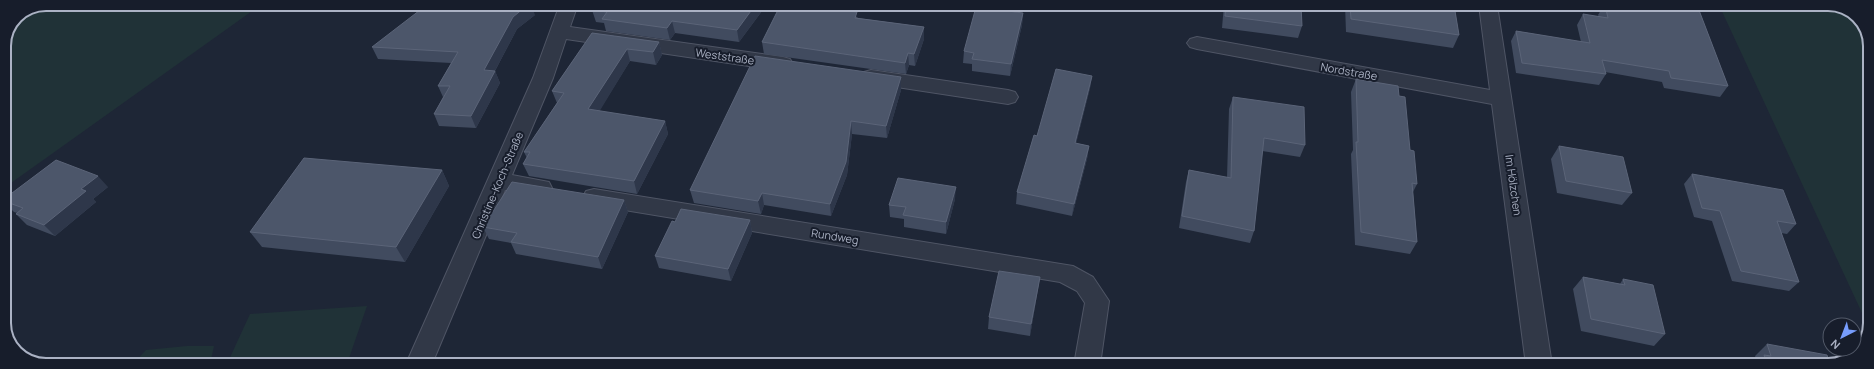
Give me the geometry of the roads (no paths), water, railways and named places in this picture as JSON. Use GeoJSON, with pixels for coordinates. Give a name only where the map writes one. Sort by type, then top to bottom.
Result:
{"type":"FeatureCollection","features":[{"type":"Feature","properties":{"kind":"street","name":"Christine-Koch-Straße"},"geometry":{"type":"LineString","coordinates":[[422,358],[543,78],[567,11]]}},
{"type":"Feature","properties":{"kind":"street","name":"Im Hölzchen"},"geometry":{"type":"LineString","coordinates":[[1489,11],[1538,358]]}},
{"type":"Feature","properties":{"kind":"street","name":"Weststraße"},"geometry":{"type":"LineString","coordinates":[[560,32],[804,67]]}},
{"type":"Feature","properties":{"kind":"street","name":"Nordstraße"},"geometry":{"type":"LineString","coordinates":[[1197,43],[1502,99]]}},
{"type":"Feature","properties":{"kind":"street"},"geometry":{"type":"LineString","coordinates":[[851,74],[1008,97]]}},
{"type":"Feature","properties":{"kind":"street","name":"Rundweg"},"geometry":{"type":"LineString","coordinates":[[499,181],[1065,273],[1085,284],[1097,301],[1088,358]]}}]}
